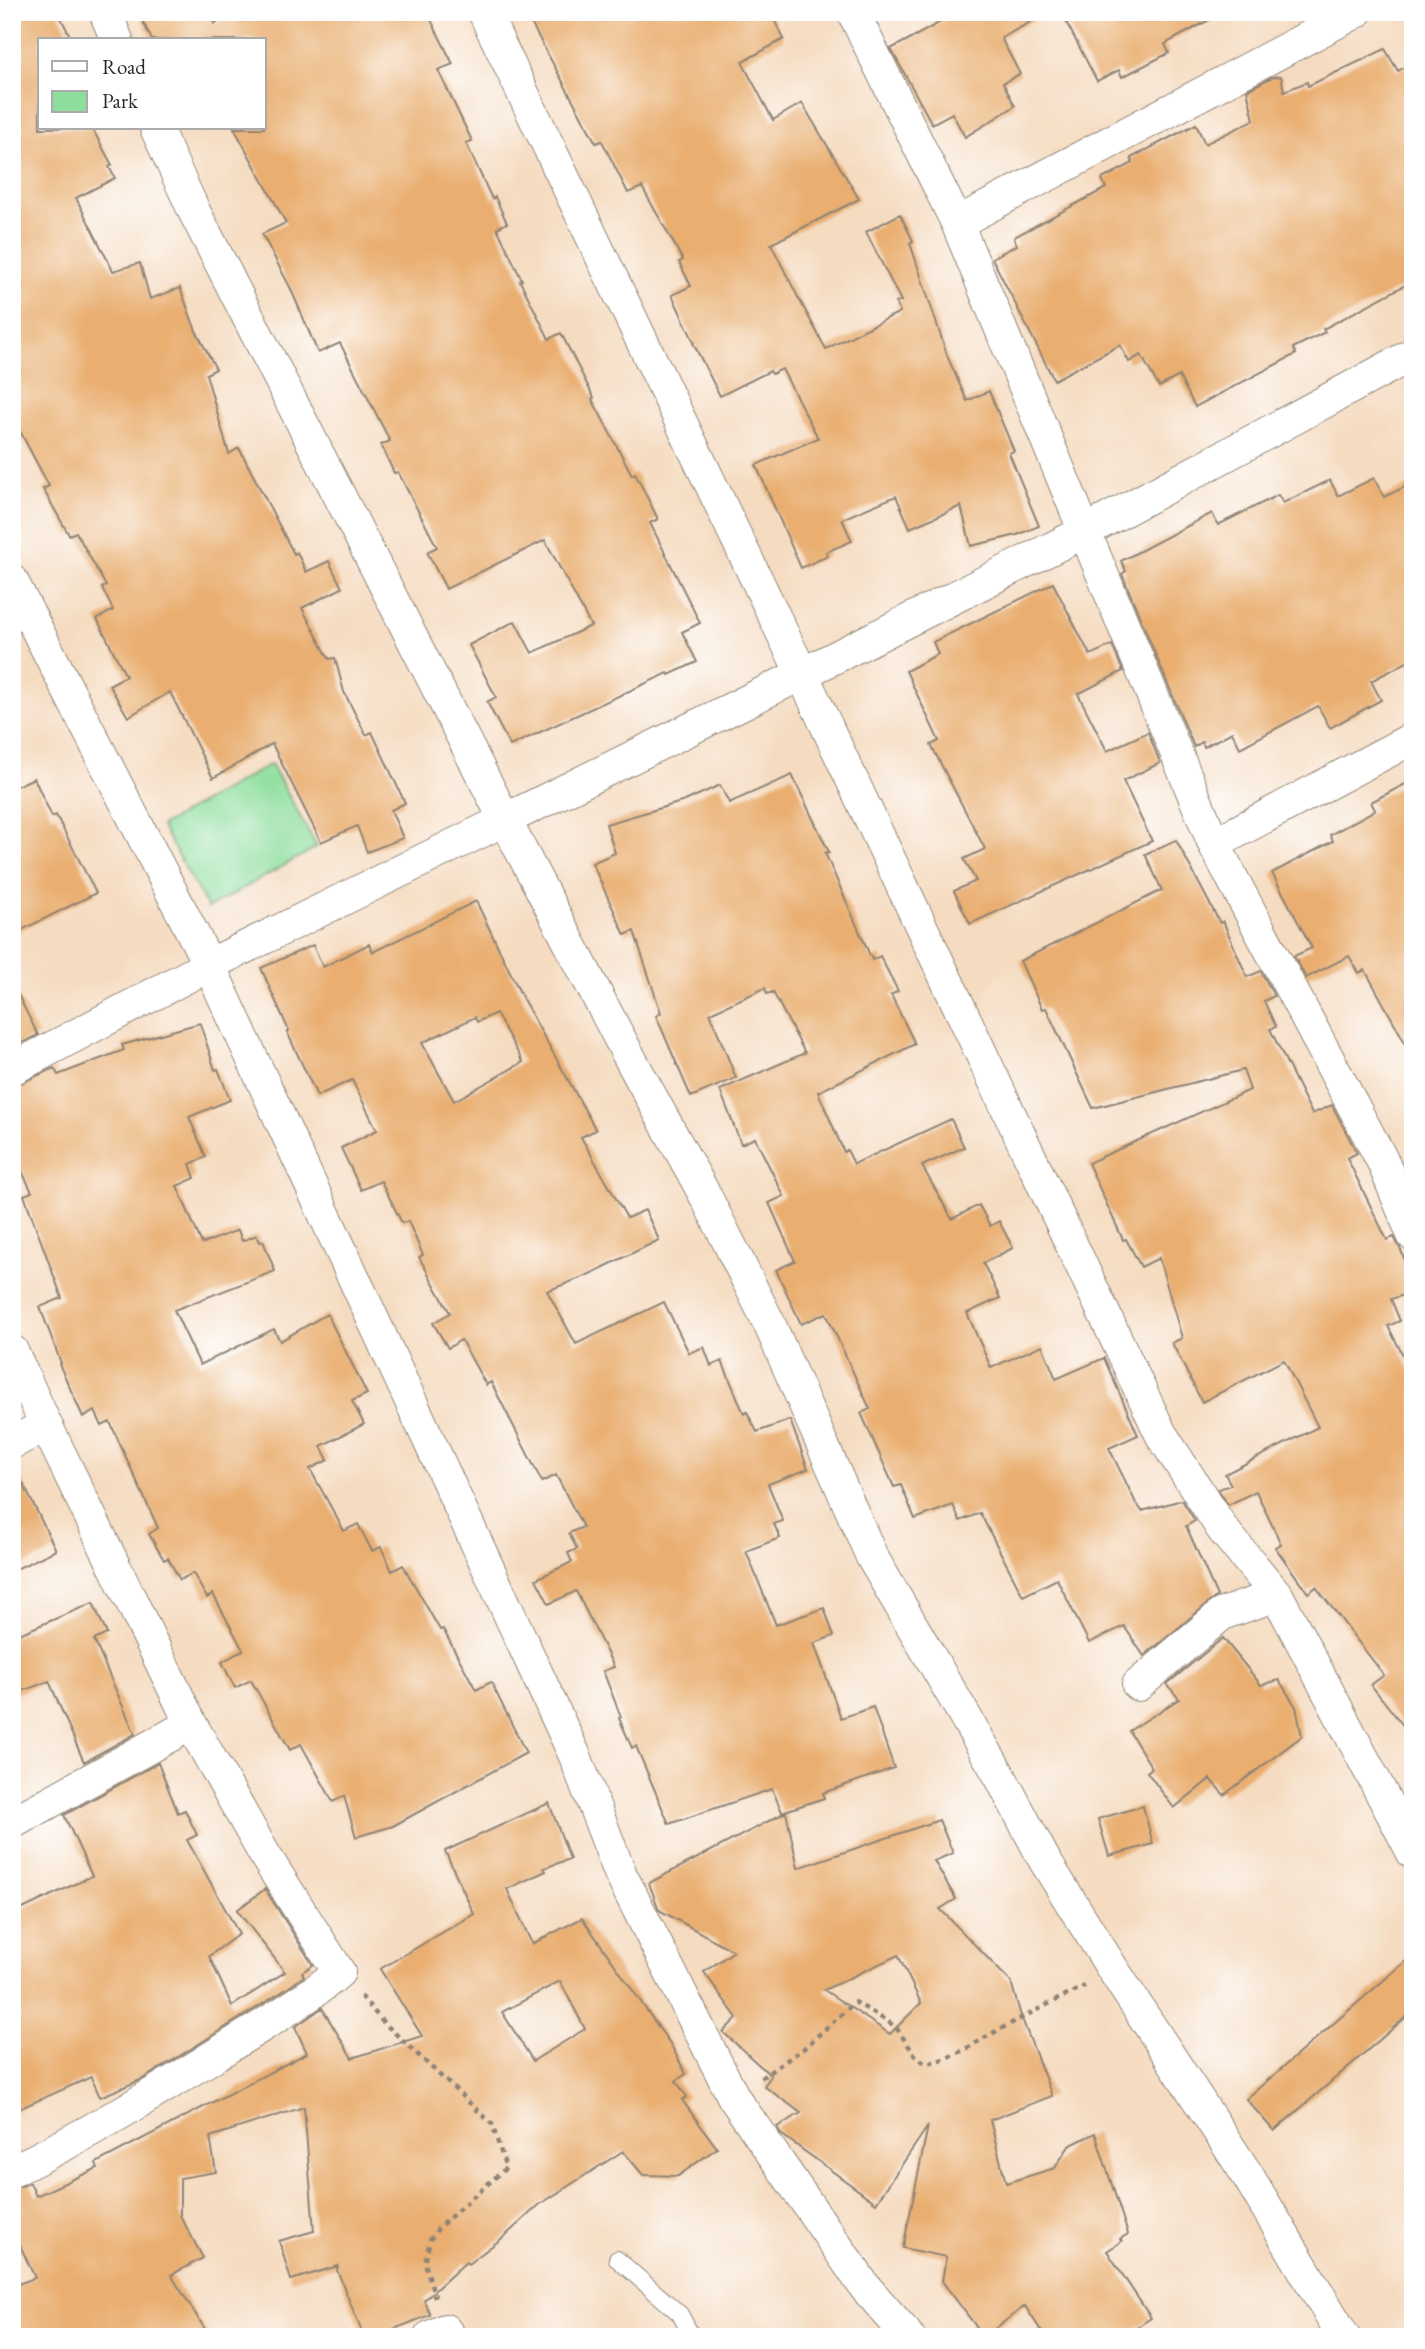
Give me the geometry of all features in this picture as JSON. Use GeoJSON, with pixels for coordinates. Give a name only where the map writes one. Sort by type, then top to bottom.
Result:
{"type":"FeatureCollection","features":[{"type":"Feature","properties":{"kind":"street"},"geometry":{"type":"LineString","coordinates":[[104,12],[116,38]]}},
{"type":"Feature","properties":{"kind":"street"},"geometry":{"type":"LineString","coordinates":[[484,12],[802,674],[1161,1434],[1223,1530],[1277,1595],[1413,1853]]}},
{"type":"Feature","properties":{"kind":"street"},"geometry":{"type":"LineString","coordinates":[[853,12],[957,223],[1214,844],[1383,1162],[1413,1235]]}},
{"type":"Feature","properties":{"kind":"street"},"geometry":{"type":"LineString","coordinates":[[957,223],[1356,12]]}},
{"type":"Feature","properties":{"kind":"street"},"geometry":{"type":"LineString","coordinates":[[157,130],[194,211],[504,818],[706,1197],[763,1312],[872,1557],[1001,1778],[1045,1860],[1248,2176],[1344,2337]]}},
{"type":"Feature","properties":{"kind":"street"},"geometry":{"type":"LineString","coordinates":[[12,1069],[209,965],[1084,533],[1413,354]]}},
{"type":"Feature","properties":{"kind":"street"},"geometry":{"type":"LineString","coordinates":[[12,581],[209,965],[575,1756],[620,1873],[734,2098],[865,2287],[909,2337]]}},
{"type":"Feature","properties":{"kind":"street"},"geometry":{"type":"LineString","coordinates":[[1214,844],[1413,738]]}},
{"type":"Feature","properties":{"kind":"street"},"geometry":{"type":"LineString","coordinates":[[12,1351],[191,1724],[266,1857],[340,1972],[318,1990],[73,2142],[12,2171]]}},
{"type":"Feature","properties":{"kind":"street"},"geometry":{"type":"LineString","coordinates":[[12,1443],[46,1425]]}},
{"type":"Feature","properties":{"kind":"street"},"geometry":{"type":"LineString","coordinates":[[1138,1685],[1222,1614],[1277,1595]]}},
{"type":"Feature","properties":{"kind":"street"},"geometry":{"type":"LineString","coordinates":[[12,1823],[191,1724]]}},
{"type":"Feature","properties":{"kind":"lane"},"geometry":{"type":"LineString","coordinates":[[617,2259],[680,2314],[692,2337]]}},
{"type":"Feature","properties":{"kind":"path"},"geometry":{"type":"LineString","coordinates":[[734,2098],[803,2049],[855,2003],[895,2026],[915,2055],[925,2063],[958,2055],[991,2034],[1114,1971]]}},
{"type":"Feature","properties":{"kind":"path"},"geometry":{"type":"LineString","coordinates":[[340,1972],[382,2021],[492,2124],[506,2168],[439,2227],[430,2240],[425,2263],[442,2334]]}},
{"type":"Feature","properties":{"kind":"green space"},"geometry":{"type":"Polygon","coordinates":[[[271,764],[317,847],[208,908],[161,826],[271,764]]]}},
{"type":"Feature","properties":{"kind":"building"},"geometry":{"type":"Polygon","coordinates":[[[12,12],[58,12],[71,38],[38,38],[38,130],[93,130],[112,165],[109,167],[115,178],[76,198],[113,271],[140,263],[150,299],[180,288],[196,331],[216,369],[206,374],[229,454],[239,448],[306,572],[329,561],[342,588],[302,608],[329,659],[335,658],[344,692],[366,735],[372,732],[405,803],[391,810],[403,838],[367,852],[357,826],[321,842],[272,744],[213,778],[170,692],[128,717],[109,685],[126,676],[97,619],[113,610],[102,588],[106,586],[76,532],[69,535],[43,489],[49,486],[12,416],[12,12]]]}},
{"type":"Feature","properties":{"kind":"building"},"geometry":{"type":"Polygon","coordinates":[[[138,12],[208,12],[214,24],[237,12],[427,12],[453,64],[438,70],[472,141],[466,143],[492,199],[495,197],[507,223],[497,228],[522,280],[520,281],[549,339],[561,333],[594,398],[592,399],[658,519],[650,523],[700,623],[682,632],[697,662],[510,746],[487,702],[496,697],[469,645],[515,621],[532,653],[591,626],[545,540],[446,589],[427,552],[437,547],[398,472],[394,473],[381,445],[390,441],[340,343],[318,353],[290,287],[262,234],[286,223],[235,130],[266,130],[266,38],[151,38],[138,12]]]}},
{"type":"Feature","properties":{"kind":"building"},"geometry":{"type":"Polygon","coordinates":[[[525,12],[770,12],[784,39],[742,62],[773,120],[802,103],[859,199],[771,244],[799,299],[826,349],[900,312],[896,303],[901,301],[866,232],[900,214],[913,241],[910,243],[948,358],[967,401],[989,391],[1014,451],[1009,453],[1039,526],[1017,535],[971,546],[961,506],[910,528],[896,496],[842,519],[852,541],[826,552],[828,556],[801,568],[756,465],[818,438],[782,369],[772,374],[770,371],[720,396],[672,295],[691,286],[679,262],[683,260],[642,187],[628,193],[602,141],[596,143],[525,12]]]}},
{"type":"Feature","properties":{"kind":"building"},"geometry":{"type":"Polygon","coordinates":[[[959,12],[1049,12],[1001,38],[1020,74],[1003,83],[1015,106],[965,137],[952,113],[932,124],[891,49],[959,12]]]}},
{"type":"Feature","properties":{"kind":"building"},"geometry":{"type":"Polygon","coordinates":[[[1061,12],[1224,12],[1165,44],[1169,53],[1122,77],[1119,70],[1097,81],[1061,12]]]}},
{"type":"Feature","properties":{"kind":"building"},"geometry":{"type":"Polygon","coordinates":[[[1385,49],[1398,71],[1413,63],[1413,281],[1323,329],[1325,332],[1293,348],[1296,354],[1195,407],[1179,376],[1159,387],[1141,355],[1129,362],[1120,345],[1054,380],[992,258],[1017,245],[1014,238],[1016,236],[1106,188],[1102,179],[1133,163],[1131,158],[1196,124],[1205,144],[1254,120],[1247,90],[1272,77],[1281,76],[1284,91],[1307,82],[1308,86],[1385,49]]]}},
{"type":"Feature","properties":{"kind":"building"},"geometry":{"type":"Polygon","coordinates":[[[1374,478],[1384,497],[1413,483],[1413,659],[1371,681],[1381,700],[1330,728],[1318,706],[1240,748],[1232,732],[1204,747],[1202,742],[1194,747],[1122,574],[1126,571],[1121,561],[1212,513],[1218,525],[1278,495],[1283,503],[1330,480],[1338,496],[1374,478]]]}},
{"type":"Feature","properties":{"kind":"building"},"geometry":{"type":"Polygon","coordinates":[[[1053,583],[1090,655],[1112,645],[1123,671],[1078,694],[1107,751],[1148,732],[1160,763],[1123,781],[1152,841],[970,924],[954,891],[976,881],[964,859],[985,849],[931,745],[939,741],[906,671],[938,654],[933,642],[1053,583]]]}},
{"type":"Feature","properties":{"kind":"building"},"geometry":{"type":"Polygon","coordinates":[[[792,775],[829,852],[825,853],[872,960],[880,956],[898,991],[891,995],[915,1044],[818,1092],[844,1152],[847,1150],[854,1164],[951,1119],[964,1147],[922,1166],[952,1219],[979,1205],[990,1226],[999,1221],[1013,1248],[983,1263],[1000,1298],[967,1313],[991,1368],[1042,1345],[1056,1379],[1104,1358],[1138,1435],[1109,1448],[1135,1501],[1142,1511],[1182,1500],[1195,1521],[1186,1526],[1217,1596],[1144,1656],[1124,1626],[1089,1643],[1057,1579],[1023,1596],[980,1513],[960,1521],[953,1505],[915,1519],[901,1485],[894,1487],[861,1413],[870,1409],[826,1313],[801,1324],[776,1270],[795,1261],[769,1203],[784,1196],[755,1138],[741,1144],[720,1090],[805,1053],[773,992],[767,994],[765,988],[710,1013],[736,1078],[691,1097],[656,1016],[661,1013],[634,931],[625,935],[592,863],[615,853],[606,824],[685,801],[720,785],[729,803],[792,775]]]}},
{"type":"Feature","properties":{"kind":"building"},"geometry":{"type":"Polygon","coordinates":[[[34,778],[52,817],[56,815],[96,893],[12,935],[12,788],[34,778]]]}},
{"type":"Feature","properties":{"kind":"building"},"geometry":{"type":"Polygon","coordinates":[[[1413,780],[1413,1057],[1365,970],[1359,973],[1349,956],[1306,978],[1294,956],[1312,948],[1272,873],[1333,841],[1330,835],[1375,810],[1371,802],[1413,780]]]}},
{"type":"Feature","properties":{"kind":"building"},"geometry":{"type":"Polygon","coordinates":[[[1176,840],[1220,923],[1223,921],[1247,977],[1261,971],[1274,996],[1264,1001],[1276,1027],[1270,1029],[1312,1114],[1332,1105],[1357,1153],[1347,1158],[1387,1240],[1394,1237],[1413,1280],[1413,1292],[1391,1299],[1400,1321],[1388,1326],[1413,1375],[1413,1738],[1371,1685],[1384,1675],[1316,1587],[1308,1593],[1275,1547],[1281,1544],[1256,1491],[1228,1505],[1218,1489],[1231,1485],[1225,1474],[1318,1427],[1284,1360],[1202,1402],[1172,1343],[1182,1338],[1159,1258],[1141,1267],[1126,1239],[1123,1240],[1088,1163],[1250,1090],[1243,1070],[1093,1108],[1046,1008],[1042,1009],[1020,961],[1162,890],[1145,854],[1176,840]]]}},
{"type":"Feature","properties":{"kind":"building"},"geometry":{"type":"Polygon","coordinates":[[[476,901],[523,999],[596,1130],[581,1137],[627,1218],[645,1210],[659,1240],[588,1275],[547,1291],[576,1344],[664,1302],[689,1353],[704,1347],[711,1366],[722,1361],[744,1414],[747,1412],[757,1432],[790,1420],[808,1469],[768,1484],[783,1521],[774,1524],[780,1538],[746,1551],[776,1625],[824,1608],[834,1636],[814,1643],[841,1718],[873,1707],[894,1768],[823,1793],[824,1798],[782,1812],[772,1789],[669,1824],[636,1746],[632,1748],[619,1718],[621,1717],[603,1671],[614,1667],[576,1591],[549,1604],[536,1579],[572,1562],[568,1553],[577,1549],[569,1533],[583,1527],[556,1475],[542,1482],[491,1382],[486,1385],[461,1340],[448,1348],[433,1323],[450,1313],[419,1257],[423,1255],[408,1221],[402,1223],[381,1181],[361,1190],[341,1148],[377,1130],[352,1080],[317,1096],[261,968],[313,945],[323,967],[369,944],[373,952],[476,901]],[[496,1013],[477,1022],[475,1017],[422,1043],[454,1101],[523,1062],[496,1013]]]}},
{"type":"Feature","properties":{"kind":"building"},"geometry":{"type":"Polygon","coordinates":[[[12,983],[38,1035],[12,1048],[12,983]]]}},
{"type":"Feature","properties":{"kind":"building"},"geometry":{"type":"Polygon","coordinates":[[[200,1023],[215,1070],[218,1069],[230,1100],[189,1117],[206,1157],[190,1164],[195,1178],[177,1186],[202,1244],[238,1230],[242,1241],[257,1235],[260,1242],[263,1241],[275,1271],[174,1310],[200,1365],[274,1329],[280,1341],[327,1314],[367,1394],[352,1401],[364,1424],[321,1446],[328,1460],[310,1469],[344,1531],[358,1524],[372,1551],[381,1547],[392,1571],[403,1565],[440,1630],[443,1629],[476,1690],[491,1682],[526,1753],[393,1826],[356,1837],[344,1796],[333,1802],[301,1744],[290,1750],[251,1680],[235,1688],[222,1662],[243,1650],[213,1594],[207,1598],[193,1573],[180,1580],[168,1558],[164,1560],[149,1534],[158,1528],[110,1422],[102,1426],[95,1411],[83,1417],[59,1364],[61,1363],[40,1307],[62,1298],[24,1195],[32,1192],[12,1151],[12,1087],[54,1068],[58,1075],[124,1050],[122,1045],[200,1023]]]}},
{"type":"Feature","properties":{"kind":"building"},"geometry":{"type":"Polygon","coordinates":[[[12,1461],[56,1550],[12,1571],[12,1461]]]}},
{"type":"Feature","properties":{"kind":"building"},"geometry":{"type":"Polygon","coordinates":[[[93,1603],[107,1634],[94,1640],[135,1734],[84,1762],[49,1681],[12,1695],[12,1637],[93,1603]]]}},
{"type":"Feature","properties":{"kind":"building"},"geometry":{"type":"Polygon","coordinates":[[[1223,1638],[1261,1685],[1279,1680],[1296,1707],[1302,1736],[1224,1795],[1210,1779],[1174,1808],[1147,1772],[1152,1768],[1129,1731],[1179,1699],[1167,1684],[1223,1638]]]}},
{"type":"Feature","properties":{"kind":"building"},"geometry":{"type":"Polygon","coordinates":[[[158,1763],[178,1813],[185,1810],[197,1835],[187,1840],[239,1934],[209,1956],[232,2006],[285,1972],[237,1910],[265,1889],[313,1965],[302,1972],[304,1976],[288,1988],[143,2079],[100,2097],[91,2077],[12,2112],[12,1914],[92,1876],[64,1815],[158,1763]]]}},
{"type":"Feature","properties":{"kind":"building"},"geometry":{"type":"Polygon","coordinates":[[[549,1803],[570,1859],[544,1868],[546,1871],[507,1889],[532,1944],[582,1918],[671,2045],[686,2074],[676,2081],[687,2097],[682,2100],[717,2148],[678,2176],[643,2175],[623,2151],[539,2205],[505,2236],[468,2264],[466,2262],[424,2300],[430,2315],[374,2337],[364,2337],[337,2270],[338,2266],[291,2280],[279,2241],[314,2231],[304,2107],[210,2137],[216,2172],[180,2178],[180,2215],[203,2258],[171,2275],[210,2337],[12,2337],[12,2286],[35,2278],[12,2228],[12,2189],[30,2183],[36,2196],[98,2168],[96,2163],[307,2053],[295,2027],[322,2008],[352,2058],[422,2036],[380,1969],[474,1914],[445,1851],[549,1803]],[[560,1981],[502,2012],[533,2061],[585,2029],[560,1981]]]}},
{"type":"Feature","properties":{"kind":"building"},"geometry":{"type":"Polygon","coordinates":[[[1143,1806],[1153,1844],[1109,1856],[1098,1819],[1143,1806]]]}},
{"type":"Feature","properties":{"kind":"building"},"geometry":{"type":"Polygon","coordinates":[[[786,1812],[798,1868],[939,1820],[953,1853],[934,1861],[956,1899],[940,1909],[1011,1982],[1052,2096],[990,2120],[1006,2183],[1055,2168],[1069,2146],[1095,2133],[1128,2234],[1107,2251],[1151,2318],[1122,2337],[1045,2337],[1025,2306],[984,2337],[942,2281],[946,2257],[903,2248],[928,2126],[876,2203],[781,2134],[777,2127],[801,2113],[764,2086],[771,2076],[723,2032],[737,2018],[704,1972],[734,1951],[659,1910],[649,1883],[786,1812]],[[898,1955],[824,1990],[890,2034],[921,2003],[898,1955]]]}},
{"type":"Feature","properties":{"kind":"building"},"geometry":{"type":"Polygon","coordinates":[[[1413,1955],[1413,2011],[1274,2131],[1246,2099],[1413,1955]]]}}]}
